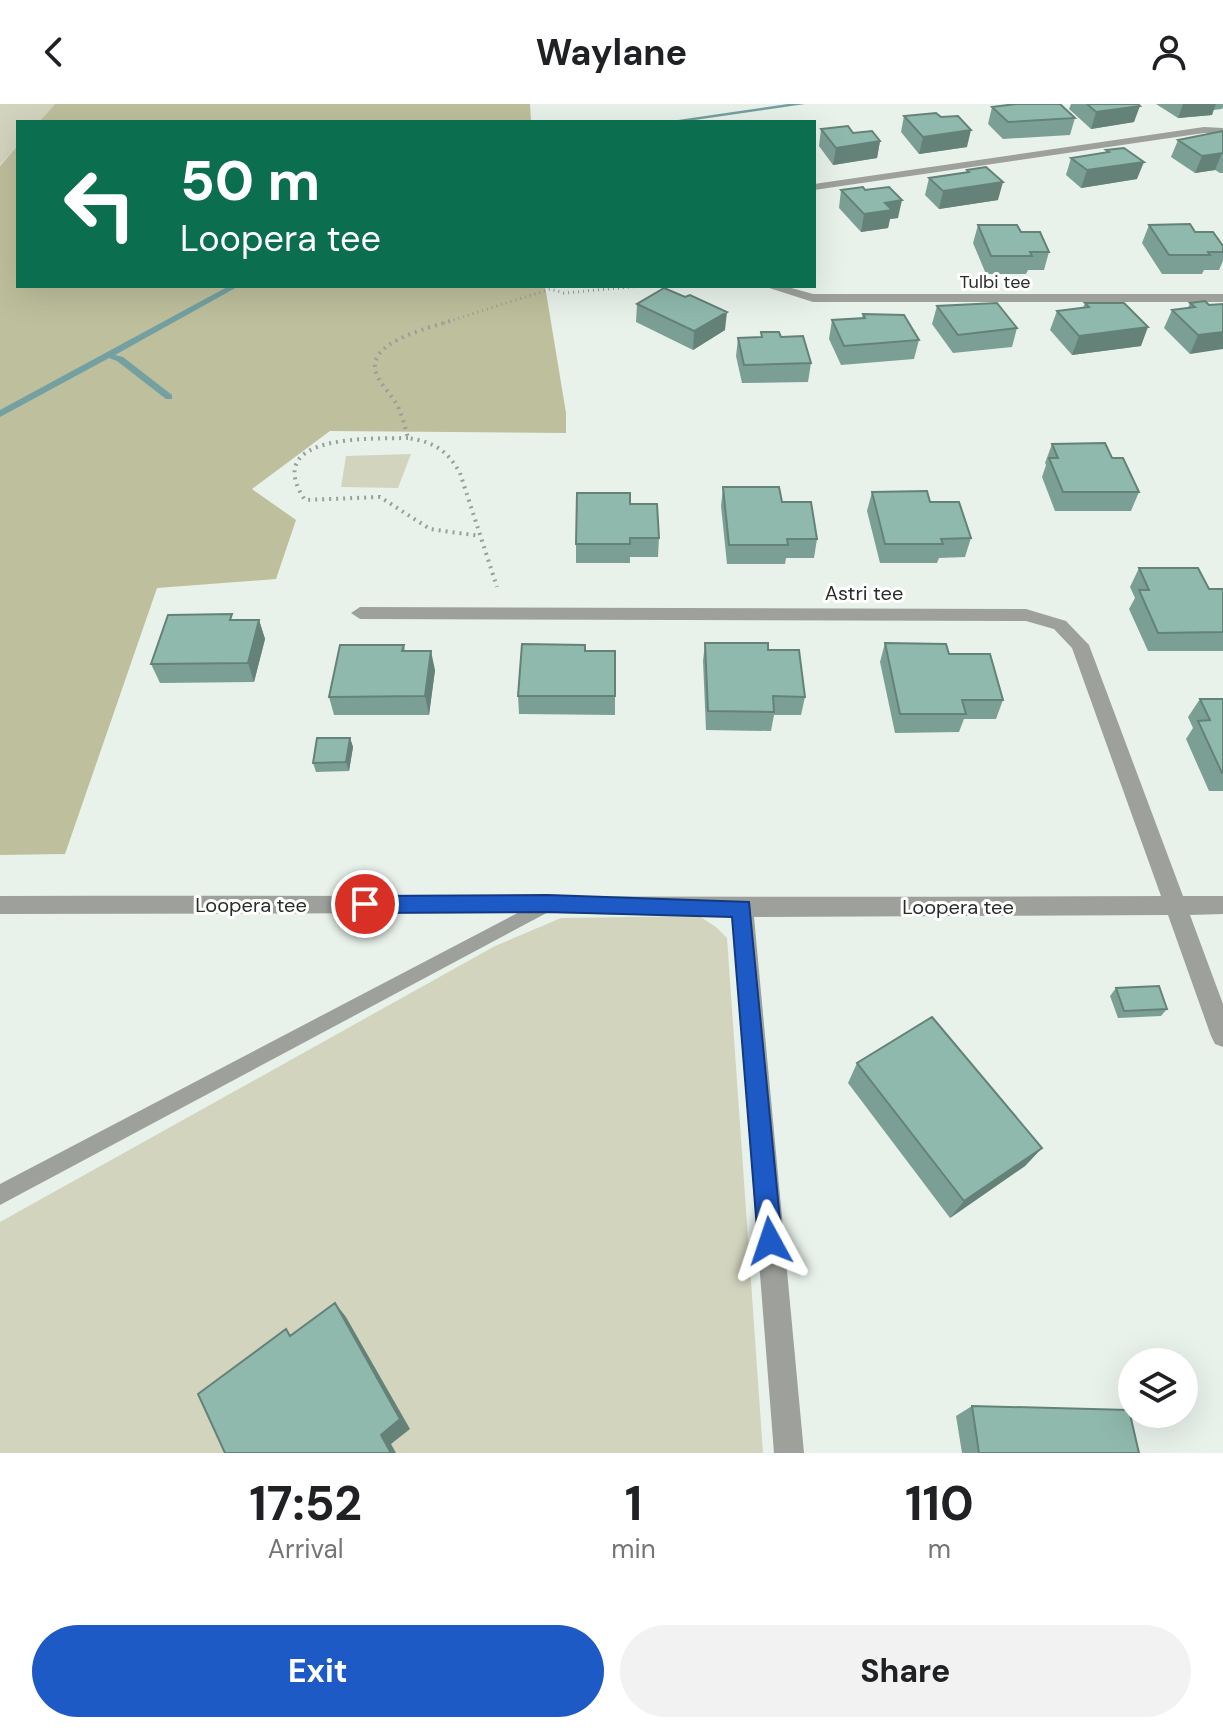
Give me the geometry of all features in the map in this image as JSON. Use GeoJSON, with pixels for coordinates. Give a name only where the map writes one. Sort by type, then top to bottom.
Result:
{"type":"FeatureCollection","features":[{"type":"Feature","properties":{"kind":"street"},"geometry":{"type":"LineString","coordinates":[[816,187],[1204,130],[1223,131]]}},
{"type":"Feature","properties":{"kind":"street","name":"Tulbi tee"},"geometry":{"type":"LineString","coordinates":[[776,288],[813,298],[885,300],[1223,298]]}},
{"type":"Feature","properties":{"kind":"street","name":"Astri tee"},"geometry":{"type":"LineString","coordinates":[[360,613],[1026,615],[1060,625],[1080,645],[1223,1036]]}},
{"type":"Feature","properties":{"kind":"street","name":"Loopera tee"},"geometry":{"type":"LineString","coordinates":[[0,905],[548,904],[742,908],[1223,905]]}},
{"type":"Feature","properties":{"kind":"street"},"geometry":{"type":"LineString","coordinates":[[742,908],[789,1453]]}},
{"type":"Feature","properties":{"kind":"lane"},"geometry":{"type":"LineString","coordinates":[[0,1195],[548,904]]}},
{"type":"Feature","properties":{"kind":"path"},"geometry":{"type":"LineString","coordinates":[[408,438],[398,407],[376,374],[374,364],[377,354],[391,342],[550,289],[564,293],[620,288]]}},
{"type":"Feature","properties":{"kind":"path"},"geometry":{"type":"LineString","coordinates":[[480,536],[430,529],[380,497],[305,500],[295,485],[296,465],[318,444],[330,441],[408,438],[430,441],[450,454],[461,470],[507,614]]}},
{"type":"Feature","properties":{"kind":"green space"},"geometry":{"type":"Polygon","coordinates":[[[0,104],[55,104],[41,120],[16,120],[16,147],[0,165],[0,104]]]}},
{"type":"Feature","properties":{"kind":"green space"},"geometry":{"type":"Polygon","coordinates":[[[55,104],[530,104],[531,120],[41,120],[55,104]]]}},
{"type":"Feature","properties":{"kind":"green space"},"geometry":{"type":"Polygon","coordinates":[[[16,147],[16,288],[545,288],[566,413],[566,433],[330,431],[252,489],[296,520],[276,579],[157,588],[65,854],[0,855],[0,166],[16,147]]]}},
{"type":"Feature","properties":{"kind":"green space"},"geometry":{"type":"Polygon","coordinates":[[[411,454],[398,488],[341,487],[346,456],[411,454]]]}},
{"type":"Feature","properties":{"kind":"green space"},"geometry":{"type":"Polygon","coordinates":[[[699,916],[727,938],[763,1453],[0,1453],[0,1222],[495,946],[561,918],[699,916]]]}},
{"type":"Feature","properties":{"kind":"building"},"geometry":{"type":"Polygon","coordinates":[[[1060,104],[1075,118],[1008,122],[992,107],[1060,104]]]}},
{"type":"Feature","properties":{"kind":"building"},"geometry":{"type":"Polygon","coordinates":[[[1087,104],[1138,104],[1140,106],[1096,112],[1087,104]]]}},
{"type":"Feature","properties":{"kind":"building"},"geometry":{"type":"Polygon","coordinates":[[[936,113],[941,117],[958,116],[971,130],[923,137],[904,116],[936,113]]]}},
{"type":"Feature","properties":{"kind":"building"},"geometry":{"type":"Polygon","coordinates":[[[848,126],[853,133],[872,131],[880,141],[836,148],[821,129],[848,126]]]}},
{"type":"Feature","properties":{"kind":"building"},"geometry":{"type":"Polygon","coordinates":[[[1223,131],[1223,153],[1202,156],[1178,140],[1223,131]]]}},
{"type":"Feature","properties":{"kind":"building"},"geometry":{"type":"Polygon","coordinates":[[[1124,148],[1144,162],[1087,170],[1071,158],[1109,152],[1106,150],[1124,148]]]}},
{"type":"Feature","properties":{"kind":"building"},"geometry":{"type":"Polygon","coordinates":[[[986,167],[1003,182],[943,191],[929,178],[969,172],[967,170],[986,167]]]}},
{"type":"Feature","properties":{"kind":"building"},"geometry":{"type":"Polygon","coordinates":[[[863,187],[865,190],[889,187],[902,200],[885,203],[892,210],[864,214],[841,190],[863,187]]]}},
{"type":"Feature","properties":{"kind":"building"},"geometry":{"type":"Polygon","coordinates":[[[1190,224],[1195,232],[1213,232],[1223,246],[1223,252],[1169,255],[1149,225],[1190,224]]]}},
{"type":"Feature","properties":{"kind":"building"},"geometry":{"type":"Polygon","coordinates":[[[978,225],[1017,225],[1021,232],[1040,232],[1049,252],[1030,252],[1032,256],[991,256],[978,225]]]}},
{"type":"Feature","properties":{"kind":"building"},"geometry":{"type":"Polygon","coordinates":[[[664,288],[685,297],[690,295],[727,312],[694,331],[637,304],[664,288]]]}},
{"type":"Feature","properties":{"kind":"building"},"geometry":{"type":"Polygon","coordinates":[[[1205,301],[1209,305],[1223,304],[1223,332],[1198,335],[1172,310],[1195,307],[1190,303],[1205,301]]]}},
{"type":"Feature","properties":{"kind":"building"},"geometry":{"type":"Polygon","coordinates":[[[997,303],[1017,328],[958,335],[937,306],[997,303]]]}},
{"type":"Feature","properties":{"kind":"building"},"geometry":{"type":"Polygon","coordinates":[[[1085,303],[1124,303],[1148,327],[1079,336],[1057,311],[1089,307],[1085,303]]]}},
{"type":"Feature","properties":{"kind":"building"},"geometry":{"type":"Polygon","coordinates":[[[863,314],[904,315],[919,340],[844,346],[832,320],[865,318],[863,314]]]}},
{"type":"Feature","properties":{"kind":"building"},"geometry":{"type":"Polygon","coordinates":[[[761,332],[779,332],[781,337],[803,336],[811,363],[744,365],[738,338],[762,337],[761,332]]]}},
{"type":"Feature","properties":{"kind":"building"},"geometry":{"type":"Polygon","coordinates":[[[1105,443],[1112,458],[1123,458],[1139,492],[1063,492],[1049,458],[1058,458],[1052,444],[1105,443]]]}},
{"type":"Feature","properties":{"kind":"building"},"geometry":{"type":"Polygon","coordinates":[[[723,487],[779,487],[782,502],[811,502],[817,539],[787,539],[788,545],[729,545],[723,487]]]}},
{"type":"Feature","properties":{"kind":"building"},"geometry":{"type":"Polygon","coordinates":[[[927,491],[930,502],[959,502],[971,538],[941,539],[943,544],[885,544],[872,492],[927,491]]]}},
{"type":"Feature","properties":{"kind":"building"},"geometry":{"type":"Polygon","coordinates":[[[577,493],[630,493],[630,504],[657,504],[659,538],[630,538],[630,544],[576,544],[577,493]]]}},
{"type":"Feature","properties":{"kind":"building"},"geometry":{"type":"Polygon","coordinates":[[[1139,568],[1198,568],[1209,589],[1223,589],[1223,632],[1158,633],[1139,590],[1149,590],[1139,568]]]}},
{"type":"Feature","properties":{"kind":"building"},"geometry":{"type":"Polygon","coordinates":[[[232,614],[230,620],[259,620],[248,663],[151,664],[168,615],[232,614]]]}},
{"type":"Feature","properties":{"kind":"building"},"geometry":{"type":"Polygon","coordinates":[[[705,643],[768,643],[768,650],[799,650],[805,697],[773,696],[774,712],[708,711],[705,643]]]}},
{"type":"Feature","properties":{"kind":"building"},"geometry":{"type":"Polygon","coordinates":[[[885,643],[946,644],[949,654],[990,654],[1003,700],[962,700],[966,714],[900,714],[885,643]]]}},
{"type":"Feature","properties":{"kind":"building"},"geometry":{"type":"Polygon","coordinates":[[[522,644],[585,645],[585,651],[615,651],[615,696],[518,696],[522,644]]]}},
{"type":"Feature","properties":{"kind":"building"},"geometry":{"type":"Polygon","coordinates":[[[340,645],[404,645],[402,651],[431,651],[425,696],[329,697],[340,645]]]}},
{"type":"Feature","properties":{"kind":"building"},"geometry":{"type":"Polygon","coordinates":[[[1200,699],[1223,699],[1223,773],[1198,721],[1210,720],[1200,699]]]}},
{"type":"Feature","properties":{"kind":"building"},"geometry":{"type":"Polygon","coordinates":[[[317,738],[350,738],[346,762],[313,763],[317,738]]]}},
{"type":"Feature","properties":{"kind":"building"},"geometry":{"type":"Polygon","coordinates":[[[1159,986],[1167,1009],[1124,1011],[1116,988],[1159,986]]]}},
{"type":"Feature","properties":{"kind":"building"},"geometry":{"type":"Polygon","coordinates":[[[932,1017],[1042,1148],[964,1201],[857,1063],[932,1017]]]}},
{"type":"Feature","properties":{"kind":"building"},"geometry":{"type":"Polygon","coordinates":[[[335,1303],[400,1419],[381,1435],[391,1453],[225,1453],[198,1394],[286,1329],[290,1336],[335,1303]]]}},
{"type":"Feature","properties":{"kind":"building"},"geometry":{"type":"Polygon","coordinates":[[[972,1406],[1118,1410],[1118,1428],[1133,1428],[1139,1453],[979,1453],[972,1406]]]}},
{"type":"Feature","properties":{"kind":"waterway"},"geometry":{"type":"LineString","coordinates":[[682,120],[802,104]]}},
{"type":"Feature","properties":{"kind":"waterway"},"geometry":{"type":"LineString","coordinates":[[108,355],[231,288]]}},
{"type":"Feature","properties":{"kind":"waterway"},"geometry":{"type":"LineString","coordinates":[[0,414],[108,355]]}},
{"type":"Feature","properties":{"kind":"waterway"},"geometry":{"type":"LineString","coordinates":[[108,355],[120,359],[169,397]]}},
{"type":"Feature","properties":{"kind":"route"},"geometry":{"type":"LineString","coordinates":[[365,904],[742,908],[770,1241]]}}]}
